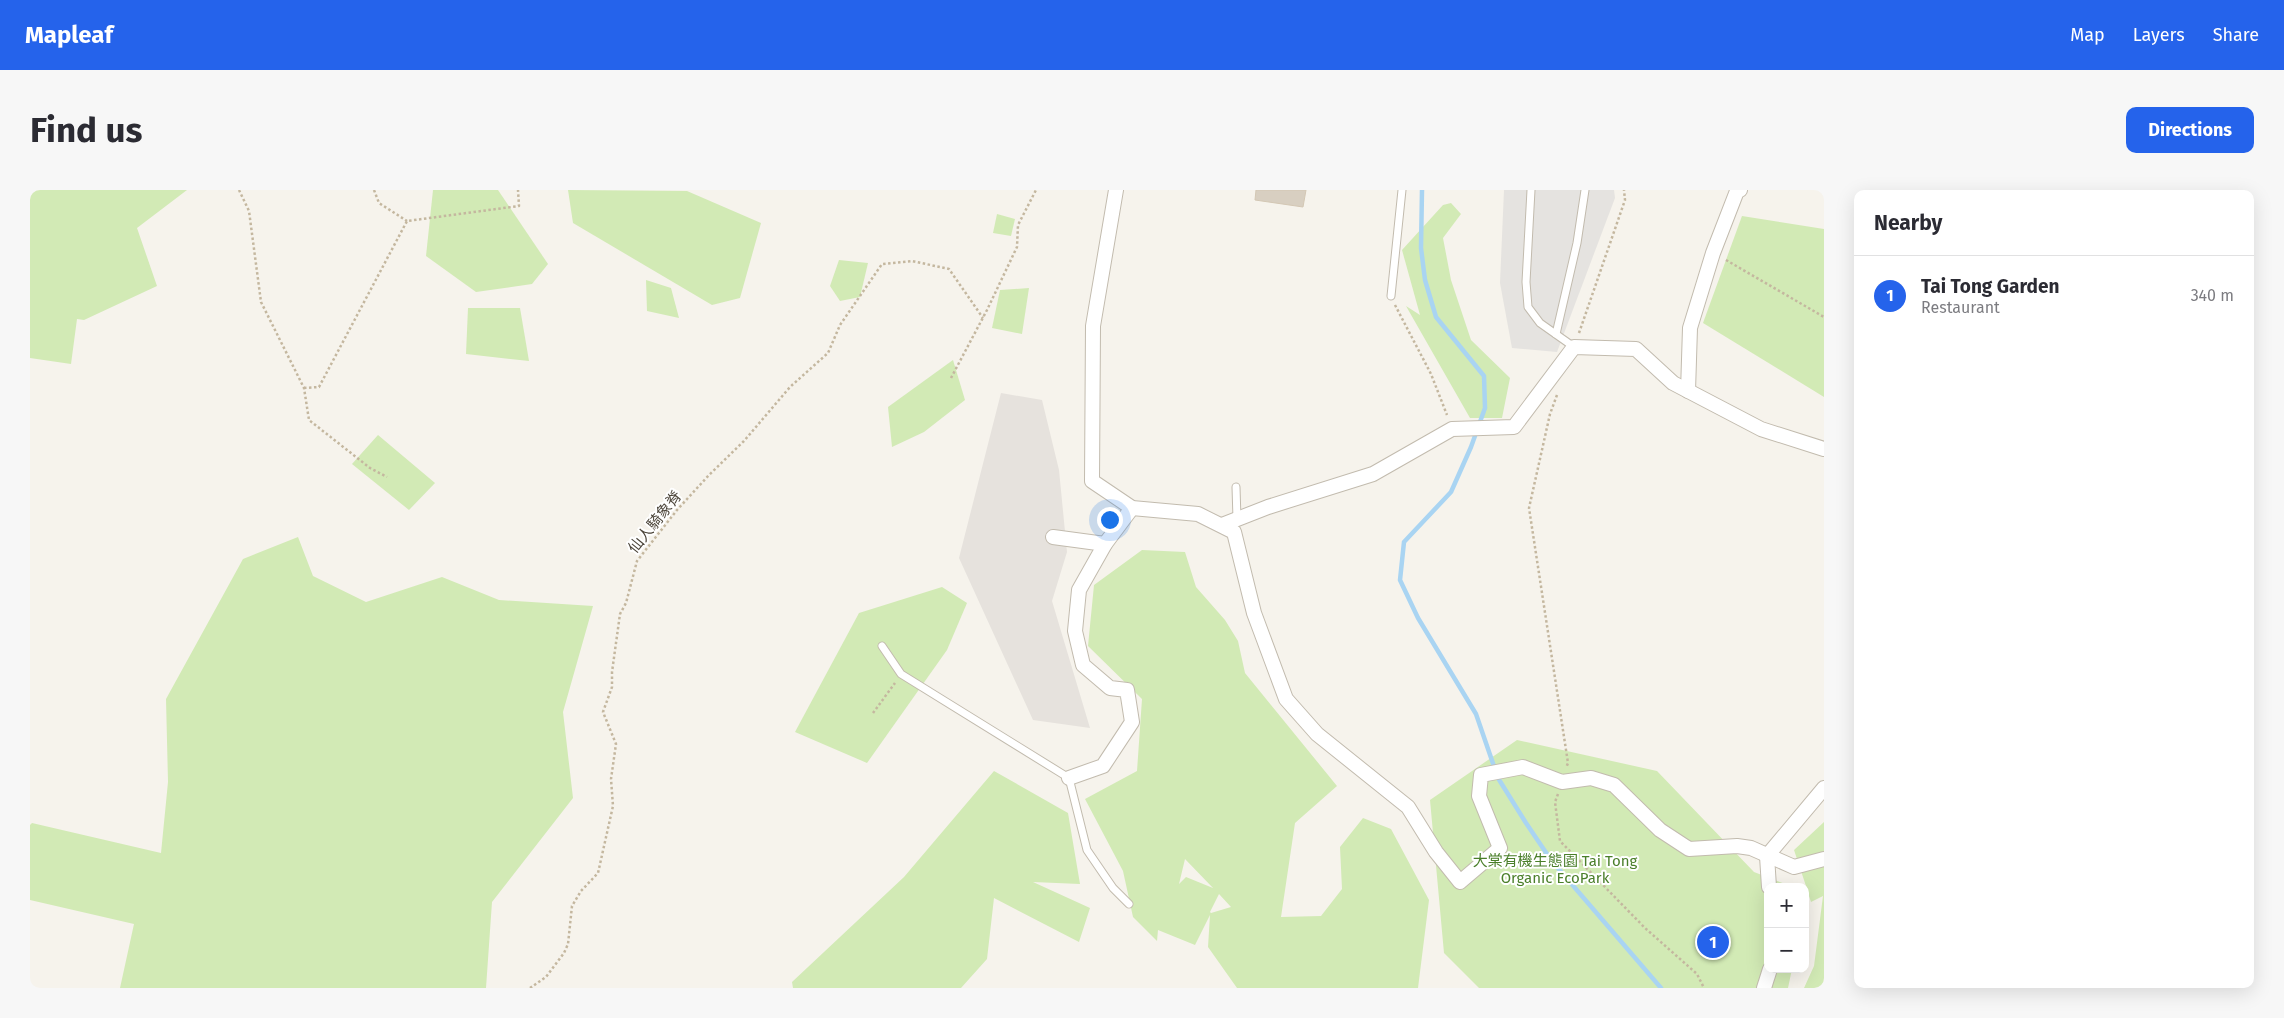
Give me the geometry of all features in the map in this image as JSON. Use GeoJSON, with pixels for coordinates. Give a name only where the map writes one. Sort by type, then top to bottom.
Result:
{"type":"FeatureCollection","features":[{"type":"Feature","properties":{"kind":"street"},"geometry":{"type":"LineString","coordinates":[[1116,190],[1093,326],[1092,481],[1132,508],[1198,514],[1234,532],[1254,613],[1286,699],[1317,734],[1408,807],[1436,852],[1460,882],[1500,848],[1479,796],[1481,776],[1523,767],[1562,782],[1591,778],[1614,785],[1660,830],[1688,849],[1737,846],[1751,848],[1794,867],[1824,859]]}},
{"type":"Feature","properties":{"kind":"street"},"geometry":{"type":"LineString","coordinates":[[1688,391],[1690,328],[1713,252],[1738,190]]}},
{"type":"Feature","properties":{"kind":"street"},"geometry":{"type":"LineString","coordinates":[[1222,526],[1268,507],[1372,474],[1452,428],[1514,427],[1574,346],[1636,349],[1673,383],[1688,391],[1761,428],[1824,449]]}},
{"type":"Feature","properties":{"kind":"street"},"geometry":{"type":"LineString","coordinates":[[1070,778],[1102,766],[1132,722],[1127,690],[1110,688],[1083,665],[1075,631],[1079,590],[1105,544],[1132,508]]}},
{"type":"Feature","properties":{"kind":"street"},"geometry":{"type":"LineString","coordinates":[[1053,537],[1105,544]]}},
{"type":"Feature","properties":{"kind":"street"},"geometry":{"type":"LineString","coordinates":[[1769,883],[1767,856],[1824,788]]}},
{"type":"Feature","properties":{"kind":"street"},"geometry":{"type":"LineString","coordinates":[[1764,988],[1769,973]]}},
{"type":"Feature","properties":{"kind":"lane"},"geometry":{"type":"LineString","coordinates":[[1390,296],[1402,190]]}},
{"type":"Feature","properties":{"kind":"lane"},"geometry":{"type":"LineString","coordinates":[[1531,190],[1526,282],[1528,307],[1540,323],[1574,346]]}},
{"type":"Feature","properties":{"kind":"lane"},"geometry":{"type":"LineString","coordinates":[[1556,334],[1577,244],[1585,190]]}},
{"type":"Feature","properties":{"kind":"lane"},"geometry":{"type":"LineString","coordinates":[[1236,487],[1237,519]]}},
{"type":"Feature","properties":{"kind":"lane"},"geometry":{"type":"LineString","coordinates":[[882,646],[901,674],[1070,778],[1087,850],[1113,888],[1129,904]]}},
{"type":"Feature","properties":{"kind":"path"},"geometry":{"type":"LineString","coordinates":[[239,190],[249,211],[261,302],[304,388],[309,420],[370,468],[387,478]]}},
{"type":"Feature","properties":{"kind":"path"},"geometry":{"type":"LineString","coordinates":[[374,190],[380,203],[407,220],[519,206],[518,190]]}},
{"type":"Feature","properties":{"kind":"path"},"geometry":{"type":"LineString","coordinates":[[951,378],[983,318],[1017,247],[1018,225],[1036,190]]}},
{"type":"Feature","properties":{"kind":"path"},"geometry":{"type":"LineString","coordinates":[[1574,346],[1626,200],[1624,190]]}},
{"type":"Feature","properties":{"kind":"path"},"geometry":{"type":"LineString","coordinates":[[304,388],[319,387],[407,220]]}},
{"type":"Feature","properties":{"kind":"path"},"geometry":{"type":"LineString","coordinates":[[1713,252],[1824,317]]}},
{"type":"Feature","properties":{"kind":"path","name":"仙人騎象脊"},"geometry":{"type":"LineString","coordinates":[[530,988],[546,977],[564,953],[568,944],[572,906],[582,890],[598,873],[613,806],[611,779],[616,744],[602,712],[612,687],[612,672],[620,614],[626,603],[637,561],[709,475],[744,441],[790,387],[828,353],[840,325],[882,264],[912,261],[949,269],[983,318]]}},
{"type":"Feature","properties":{"kind":"path"},"geometry":{"type":"LineString","coordinates":[[1390,296],[1431,374],[1452,428]]}},
{"type":"Feature","properties":{"kind":"path"},"geometry":{"type":"LineString","coordinates":[[1559,389],[1550,414],[1529,508],[1568,763],[1555,802],[1560,841],[1645,928],[1697,974],[1704,988]]}},
{"type":"Feature","properties":{"kind":"path"},"geometry":{"type":"LineString","coordinates":[[873,713],[901,674]]}},
{"type":"Feature","properties":{"kind":"shaded area"},"geometry":{"type":"Polygon","coordinates":[[[1504,190],[1614,190],[1615,198],[1557,352],[1512,348],[1500,283],[1504,190]]]}},
{"type":"Feature","properties":{"kind":"shaded area"},"geometry":{"type":"Polygon","coordinates":[[[1001,393],[1042,400],[1059,470],[1067,552],[1052,601],[1090,728],[1033,720],[959,558],[1001,393]]]}},
{"type":"Feature","properties":{"kind":"green space"},"geometry":{"type":"Polygon","coordinates":[[[30,190],[187,190],[137,228],[157,286],[84,320],[77,319],[71,364],[30,358],[30,190]]]}},
{"type":"Feature","properties":{"kind":"green space"},"geometry":{"type":"Polygon","coordinates":[[[433,190],[498,190],[548,264],[532,284],[476,292],[426,256],[433,190]]]}},
{"type":"Feature","properties":{"kind":"green space"},"geometry":{"type":"Polygon","coordinates":[[[568,190],[687,191],[761,223],[740,298],[712,305],[573,223],[568,190]]]}},
{"type":"Feature","properties":{"kind":"green space"},"geometry":{"type":"Polygon","coordinates":[[[1451,203],[1461,214],[1443,238],[1451,280],[1471,340],[1510,378],[1502,418],[1470,418],[1406,306],[1420,315],[1402,250],[1443,205],[1451,203]]]}},
{"type":"Feature","properties":{"kind":"green space"},"geometry":{"type":"Polygon","coordinates":[[[997,214],[1015,219],[1011,236],[993,233],[997,214]]]}},
{"type":"Feature","properties":{"kind":"green space"},"geometry":{"type":"Polygon","coordinates":[[[1742,216],[1824,229],[1824,397],[1703,323],[1742,216]]]}},
{"type":"Feature","properties":{"kind":"green space"},"geometry":{"type":"Polygon","coordinates":[[[839,260],[868,263],[860,297],[840,301],[830,286],[839,260]]]}},
{"type":"Feature","properties":{"kind":"green space"},"geometry":{"type":"Polygon","coordinates":[[[646,280],[671,288],[679,318],[647,311],[646,280]]]}},
{"type":"Feature","properties":{"kind":"green space"},"geometry":{"type":"Polygon","coordinates":[[[1029,288],[1022,334],[992,328],[1000,290],[1029,288]]]}},
{"type":"Feature","properties":{"kind":"green space"},"geometry":{"type":"Polygon","coordinates":[[[468,308],[520,308],[529,361],[466,354],[468,308]]]}},
{"type":"Feature","properties":{"kind":"green space"},"geometry":{"type":"Polygon","coordinates":[[[953,360],[965,400],[924,432],[892,447],[888,407],[953,360]]]}},
{"type":"Feature","properties":{"kind":"green space"},"geometry":{"type":"Polygon","coordinates":[[[378,435],[435,483],[409,510],[352,464],[378,435]]]}},
{"type":"Feature","properties":{"kind":"green space"},"geometry":{"type":"Polygon","coordinates":[[[298,537],[313,576],[366,602],[442,577],[499,600],[593,606],[563,712],[573,798],[492,902],[486,988],[120,988],[134,924],[30,900],[30,825],[32,823],[161,853],[168,782],[166,699],[243,559],[298,537]]]}},
{"type":"Feature","properties":{"kind":"green space"},"geometry":{"type":"Polygon","coordinates":[[[1142,550],[1185,552],[1196,587],[1225,620],[1238,641],[1245,673],[1337,786],[1295,823],[1281,917],[1321,916],[1342,889],[1340,847],[1363,818],[1391,829],[1429,900],[1418,988],[1237,988],[1208,947],[1210,915],[1195,945],[1158,930],[1157,941],[1133,917],[1123,871],[1085,799],[1137,771],[1142,699],[1088,646],[1094,585],[1142,550]],[[1185,859],[1179,884],[1186,877],[1213,888],[1185,859]],[[1219,894],[1210,912],[1211,913],[1231,907],[1219,894]]]}},
{"type":"Feature","properties":{"kind":"green space"},"geometry":{"type":"Polygon","coordinates":[[[942,587],[967,603],[947,650],[867,763],[795,732],[859,613],[942,587]]]}},
{"type":"Feature","properties":{"kind":"green space","name":"大棠有機生態園 Tai Tong Organic EcoPark"},"geometry":{"type":"Polygon","coordinates":[[[1517,740],[1657,771],[1754,872],[1783,883],[1764,883],[1764,973],[1791,973],[1788,988],[1479,988],[1444,953],[1430,800],[1517,740]]]}},
{"type":"Feature","properties":{"kind":"green space"},"geometry":{"type":"Polygon","coordinates":[[[994,771],[1068,813],[1080,884],[1033,882],[1090,908],[1079,942],[994,898],[987,959],[961,988],[793,988],[792,982],[904,877],[994,771]]]}},
{"type":"Feature","properties":{"kind":"green space"},"geometry":{"type":"Polygon","coordinates":[[[1824,822],[1824,988],[1804,988],[1814,966],[1823,896],[1811,902],[1809,883],[1805,883],[1794,850],[1824,822]]]}},
{"type":"Feature","properties":{"kind":"building"},"geometry":{"type":"Polygon","coordinates":[[[1256,190],[1306,190],[1303,207],[1255,200],[1256,190]]]}},
{"type":"Feature","properties":{"kind":"waterway"},"geometry":{"type":"LineString","coordinates":[[1422,190],[1421,248],[1425,280],[1436,317],[1484,376],[1485,408],[1471,447],[1451,492],[1404,542],[1400,580],[1418,618],[1476,714],[1498,778],[1526,823],[1551,860],[1661,988]]}},
{"type":"Feature","properties":{"kind":"place","name":"Tai Tong Garden"},"geometry":{"type":"Point","coordinates":[1713,942]}}]}
